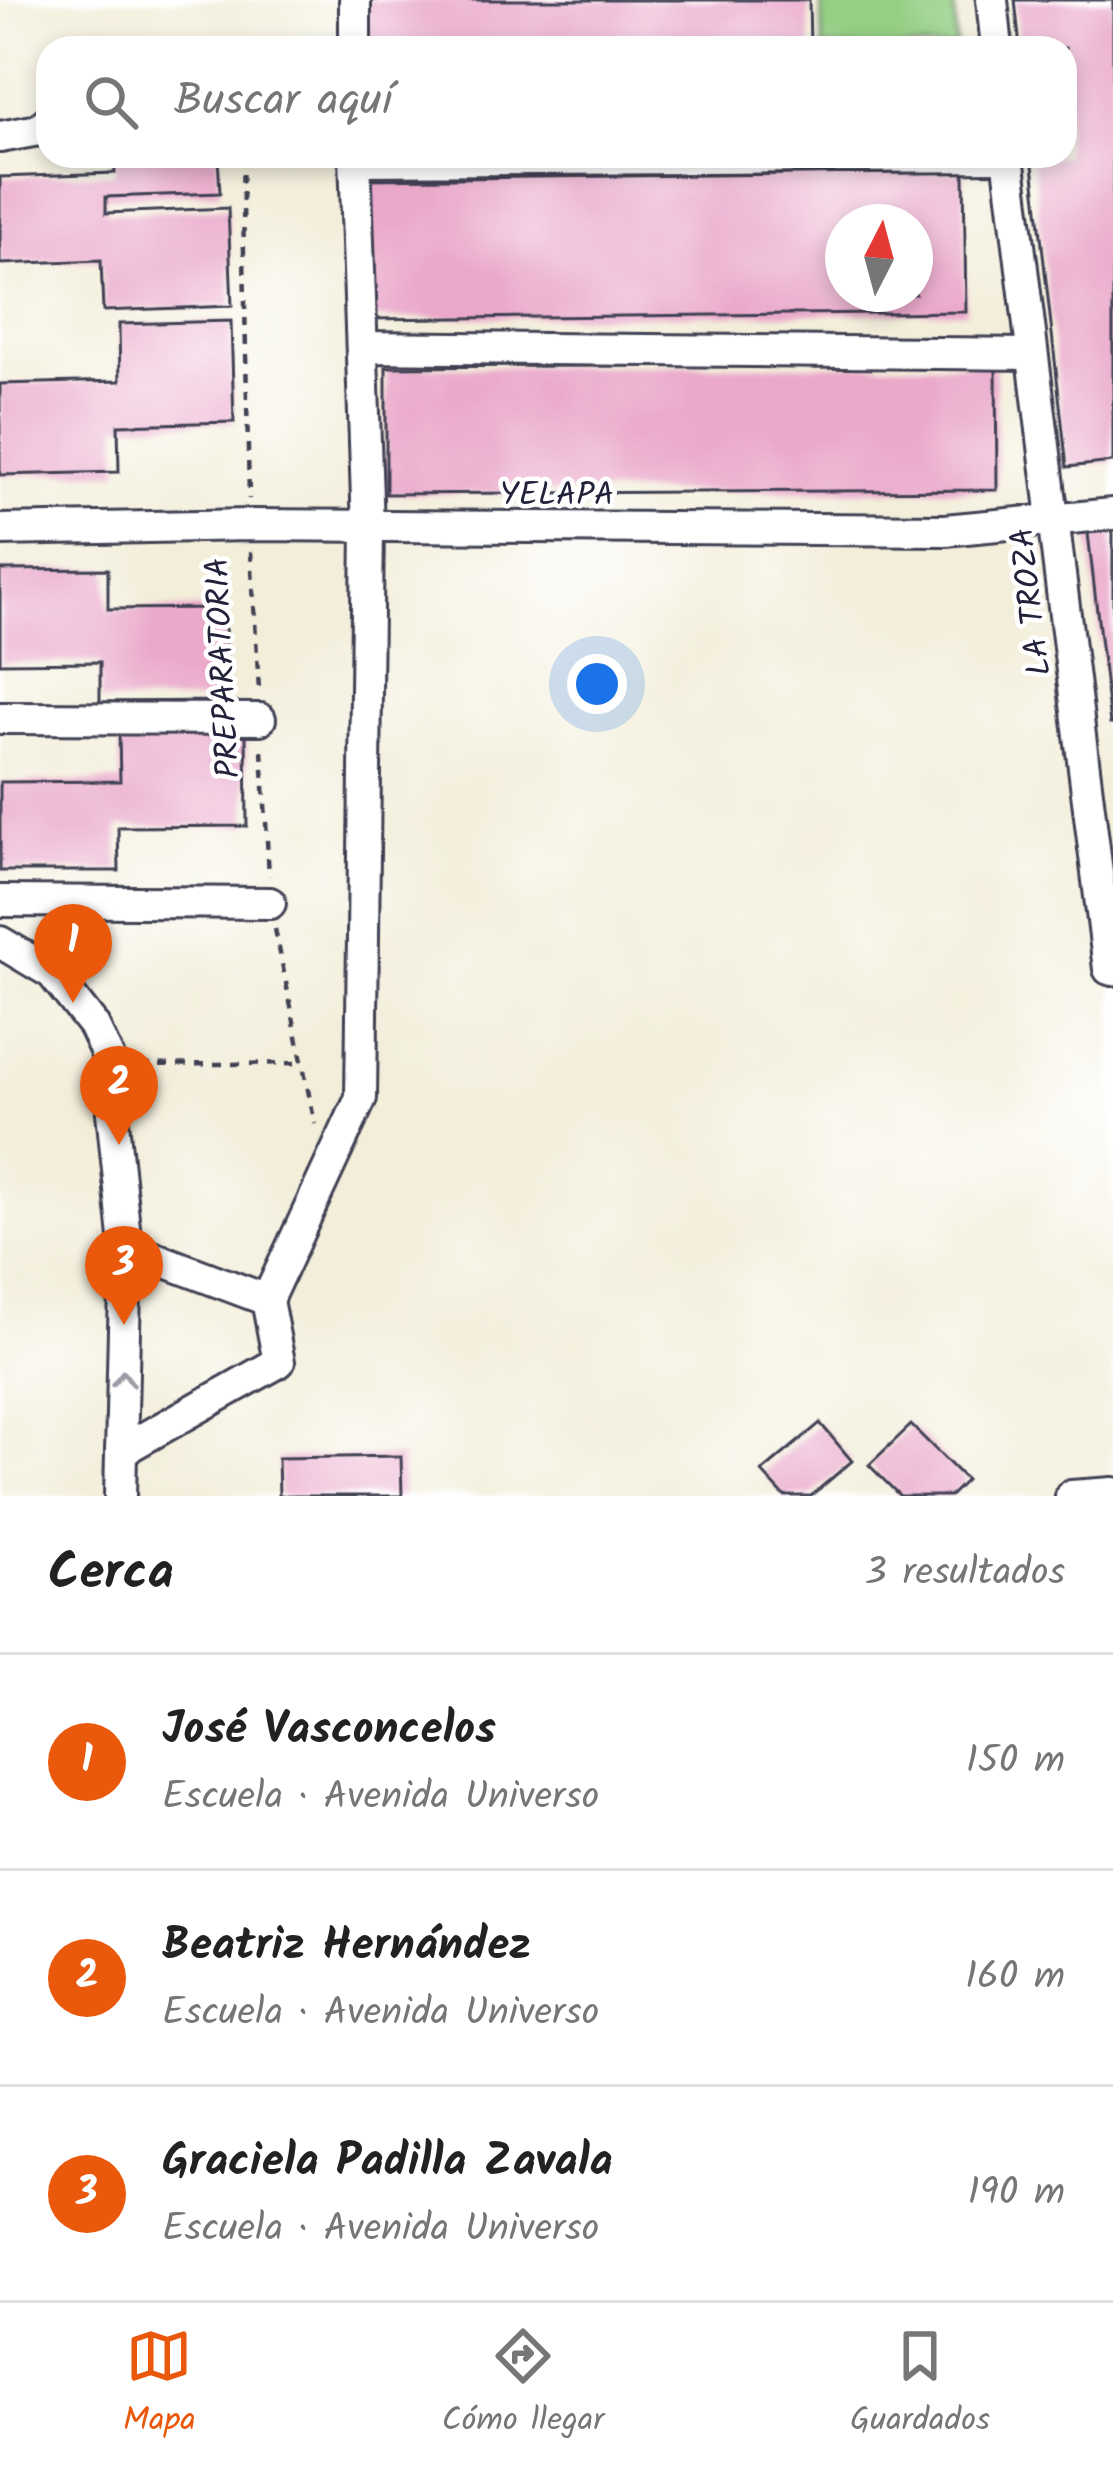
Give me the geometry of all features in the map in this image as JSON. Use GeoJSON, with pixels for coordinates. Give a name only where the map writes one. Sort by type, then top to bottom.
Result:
{"type":"FeatureCollection","features":[{"type":"Feature","properties":{"kind":"street"},"geometry":{"type":"LineString","coordinates":[[355,0],[355,36]]}},
{"type":"Feature","properties":{"kind":"street"},"geometry":{"type":"LineString","coordinates":[[992,0],[996,36]]}},
{"type":"Feature","properties":{"kind":"street"},"geometry":{"type":"LineString","coordinates":[[0,136],[36,130]]}},
{"type":"Feature","properties":{"kind":"street"},"geometry":{"type":"LineString","coordinates":[[121,1451],[279,1361],[267,1300],[362,1098],[368,528],[356,168]]}},
{"type":"Feature","properties":{"kind":"street","name":"LA TROZA"},"geometry":{"type":"LineString","coordinates":[[1009,168],[1111,970]]}},
{"type":"Feature","properties":{"kind":"street"},"geometry":{"type":"LineString","coordinates":[[363,347],[1032,354]]}},
{"type":"Feature","properties":{"kind":"street","name":"YELAPA"},"geometry":{"type":"LineString","coordinates":[[0,530],[250,525],[945,530],[1113,514]]}},
{"type":"Feature","properties":{"kind":"street"},"geometry":{"type":"LineString","coordinates":[[0,718],[260,719]]}},
{"type":"Feature","properties":{"kind":"street"},"geometry":{"type":"LineString","coordinates":[[0,901],[270,903]]}},
{"type":"Feature","properties":{"kind":"street"},"geometry":{"type":"LineString","coordinates":[[0,942],[52,973],[93,1024],[112,1065],[112,1112],[127,1246],[120,1496]]}},
{"type":"Feature","properties":{"kind":"street"},"geometry":{"type":"LineString","coordinates":[[127,1246],[267,1300]]}},
{"type":"Feature","properties":{"kind":"street"},"geometry":{"type":"LineString","coordinates":[[1071,1496],[1113,1493]]}},
{"type":"Feature","properties":{"kind":"path","name":"PREPARATORIA"},"geometry":{"type":"LineString","coordinates":[[242,168],[250,525],[270,903],[325,1170]]}},
{"type":"Feature","properties":{"kind":"path"},"geometry":{"type":"LineString","coordinates":[[112,1065],[302,1063]]}},
{"type":"Feature","properties":{"kind":"green space"},"geometry":{"type":"Polygon","coordinates":[[[821,0],[954,0],[956,36],[822,36],[821,0]]]}},
{"type":"Feature","properties":{"kind":"building"},"geometry":{"type":"Polygon","coordinates":[[[359,0],[809,0],[810,36],[360,36],[359,0]]]}},
{"type":"Feature","properties":{"kind":"building"},"geometry":{"type":"Polygon","coordinates":[[[1015,0],[1113,0],[1113,462],[1067,467],[1033,168],[1077,168],[1077,36],[1019,36],[1015,0]]]}},
{"type":"Feature","properties":{"kind":"building"},"geometry":{"type":"Polygon","coordinates":[[[115,168],[219,168],[220,193],[106,197],[106,213],[228,208],[232,306],[103,311],[101,260],[0,264],[0,177],[115,173],[115,168]]]}},
{"type":"Feature","properties":{"kind":"building"},"geometry":{"type":"Polygon","coordinates":[[[964,172],[966,312],[367,319],[365,179],[964,172]]]}},
{"type":"Feature","properties":{"kind":"building"},"geometry":{"type":"Polygon","coordinates":[[[231,321],[234,422],[118,425],[119,472],[0,475],[0,384],[120,381],[119,324],[231,321]]]}},
{"type":"Feature","properties":{"kind":"building"},"geometry":{"type":"Polygon","coordinates":[[[996,364],[997,490],[386,494],[386,367],[996,364]]]}},
{"type":"Feature","properties":{"kind":"building"},"geometry":{"type":"Polygon","coordinates":[[[1113,529],[1113,724],[1110,724],[1088,533],[1113,529]]]}},
{"type":"Feature","properties":{"kind":"building"},"geometry":{"type":"Polygon","coordinates":[[[108,569],[108,609],[225,608],[226,701],[100,702],[100,662],[0,663],[0,570],[108,569]]]}},
{"type":"Feature","properties":{"kind":"building"},"geometry":{"type":"Polygon","coordinates":[[[246,732],[247,826],[118,827],[119,871],[0,871],[0,782],[120,781],[119,733],[246,732]]]}},
{"type":"Feature","properties":{"kind":"building"},"geometry":{"type":"Polygon","coordinates":[[[820,1423],[852,1461],[811,1496],[784,1496],[762,1472],[820,1423]]]}},
{"type":"Feature","properties":{"kind":"building"},"geometry":{"type":"Polygon","coordinates":[[[911,1425],[966,1480],[950,1496],[900,1496],[869,1465],[911,1425]]]}},
{"type":"Feature","properties":{"kind":"building"},"geometry":{"type":"Polygon","coordinates":[[[401,1456],[402,1496],[279,1496],[278,1458],[401,1456]]]}},
{"type":"Feature","properties":{"kind":"place","name":"José Vasconcelos"},"geometry":{"type":"Point","coordinates":[73,1003]}},
{"type":"Feature","properties":{"kind":"place","name":"Beatriz Hernández"},"geometry":{"type":"Point","coordinates":[119,1145]}},
{"type":"Feature","properties":{"kind":"place","name":"Graciela Padilla Zavala"},"geometry":{"type":"Point","coordinates":[124,1325]}}]}
